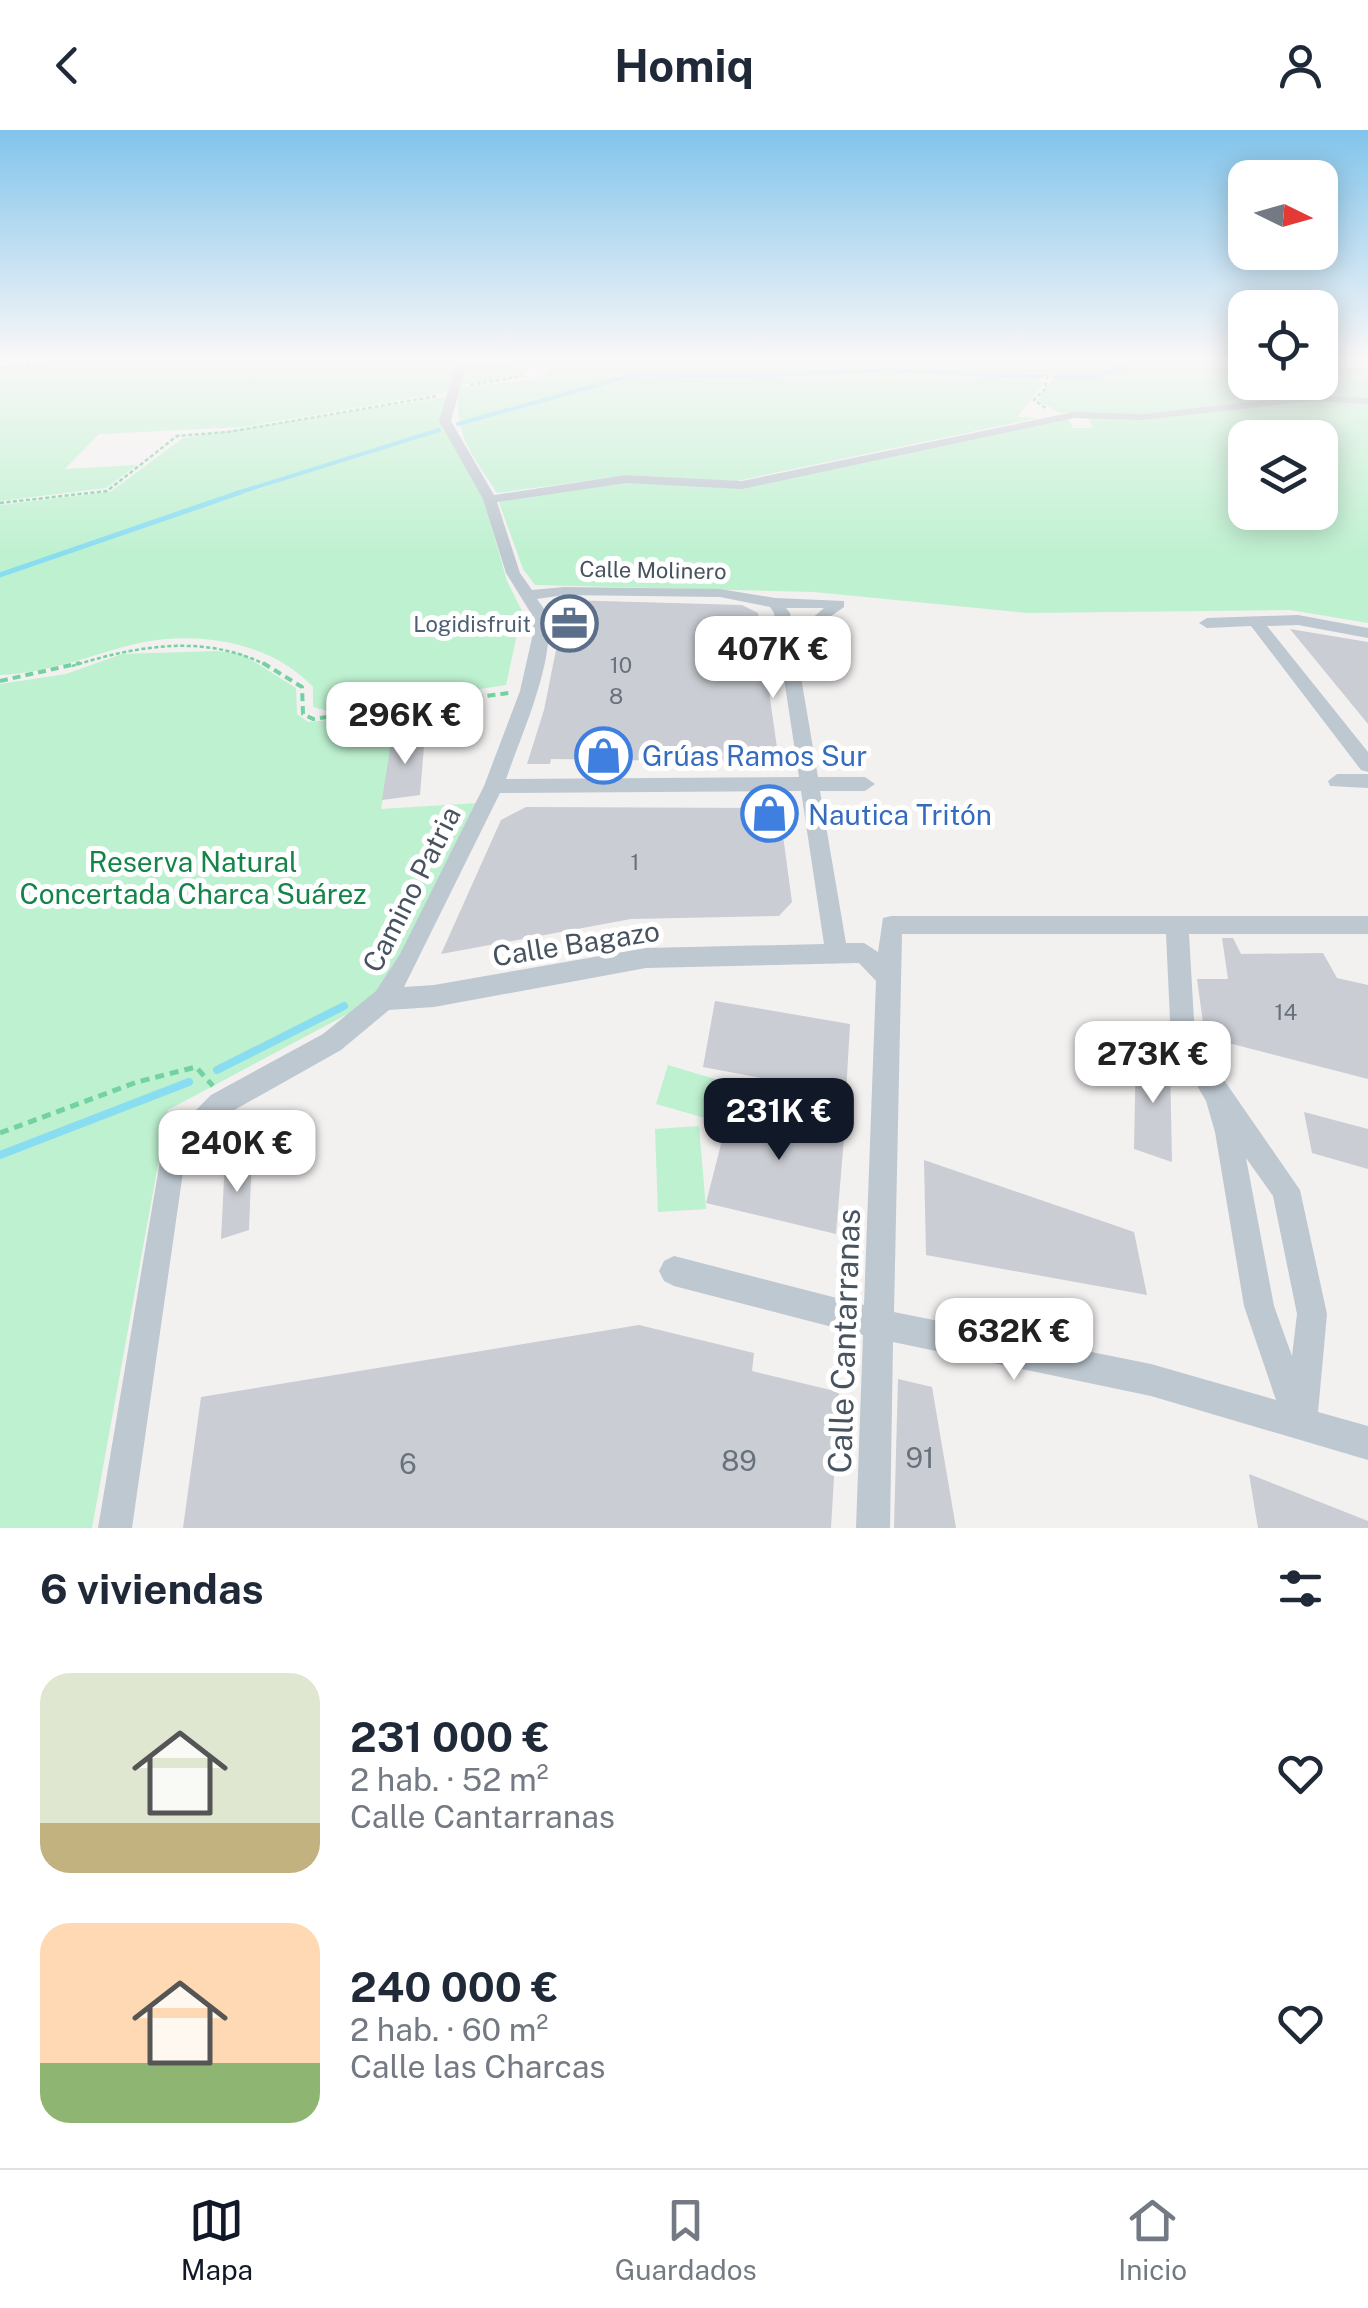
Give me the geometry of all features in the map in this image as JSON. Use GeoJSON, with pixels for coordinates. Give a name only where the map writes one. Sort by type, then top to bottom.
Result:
{"type":"FeatureCollection","features":[{"type":"Feature","properties":{"kind":"street","name":"Camino Patria"},"geometry":{"type":"LineString","coordinates":[[115,1528],[172,1152],[220,1104],[332,1042],[384,998],[408,960],[494,786],[529,691],[540,638],[540,615],[514,572],[490,498],[447,424]]}},
{"type":"Feature","properties":{"kind":"street"},"geometry":{"type":"LineString","coordinates":[[490,498],[626,479],[742,485],[1025,424]]}},
{"type":"Feature","properties":{"kind":"street","name":"Calle Molinero"},"geometry":{"type":"LineString","coordinates":[[530,595],[564,591],[720,593],[775,602],[839,604],[818,622]]}},
{"type":"Feature","properties":{"kind":"street"},"geometry":{"type":"LineString","coordinates":[[775,602],[782,612],[837,955],[864,953],[888,978]]}},
{"type":"Feature","properties":{"kind":"street"},"geometry":{"type":"LineString","coordinates":[[1207,624],[1298,620],[1368,633]]}},
{"type":"Feature","properties":{"kind":"street"},"geometry":{"type":"LineString","coordinates":[[1257,624],[1368,765]]}},
{"type":"Feature","properties":{"kind":"street"},"geometry":{"type":"LineString","coordinates":[[1337,781],[1368,781]]}},
{"type":"Feature","properties":{"kind":"street"},"geometry":{"type":"LineString","coordinates":[[494,786],[865,784]]}},
{"type":"Feature","properties":{"kind":"street","name":"Calle Cantarranas"},"geometry":{"type":"LineString","coordinates":[[873,1528],[892,924],[1176,925]]}},
{"type":"Feature","properties":{"kind":"street"},"geometry":{"type":"LineString","coordinates":[[1301,1424],[1312,1314],[1286,1190],[1217,1096],[1182,1040],[1176,925],[1368,925]]}},
{"type":"Feature","properties":{"kind":"street","name":"Calle Bagazo"},"geometry":{"type":"LineString","coordinates":[[384,998],[434,996],[646,958],[837,955]]}},
{"type":"Feature","properties":{"kind":"street"},"geometry":{"type":"LineString","coordinates":[[1217,1096],[1228,1132],[1259,1306],[1301,1424]]}},
{"type":"Feature","properties":{"kind":"street"},"geometry":{"type":"LineString","coordinates":[[674,1271],[880,1324],[1151,1380],[1368,1443]]}},
{"type":"Feature","properties":{"kind":"path"},"geometry":{"type":"LineString","coordinates":[[0,503],[107,491],[176,436],[270,424]]}},
{"type":"Feature","properties":{"kind":"path"},"geometry":{"type":"LineString","coordinates":[[0,681],[70,670],[120,652],[180,646],[244,652],[284,673],[302,687],[304,714],[313,719],[529,691]]}},
{"type":"Feature","properties":{"kind":"path"},"geometry":{"type":"LineString","coordinates":[[0,1133],[137,1082],[196,1067],[211,1080],[220,1104]]}},
{"type":"Feature","properties":{"kind":"green space"},"geometry":{"type":"Polygon","coordinates":[[[0,424],[259,424],[99,434],[65,469],[137,465],[106,488],[0,501],[0,424]]]}},
{"type":"Feature","properties":{"kind":"green space"},"geometry":{"type":"Polygon","coordinates":[[[271,424],[443,424],[484,500],[507,581],[522,611],[506,685],[332,712],[313,707],[313,687],[274,658],[226,642],[176,638],[127,646],[49,668],[0,675],[0,505],[110,492],[183,438],[271,424]]]}},
{"type":"Feature","properties":{"kind":"green space"},"geometry":{"type":"Polygon","coordinates":[[[461,424],[1009,424],[736,481],[628,475],[497,493],[466,443],[461,424]]]}},
{"type":"Feature","properties":{"kind":"green space"},"geometry":{"type":"Polygon","coordinates":[[[1039,424],[1071,424],[1073,428],[1093,428],[1091,424],[1228,424],[1228,530],[1338,530],[1338,424],[1368,424],[1368,623],[1290,610],[1027,613],[814,592],[535,585],[523,569],[498,500],[626,481],[743,487],[1039,424]]]}},
{"type":"Feature","properties":{"kind":"green space","name":"Reserva Natural Concertada Charca Suárez"},"geometry":{"type":"Polygon","coordinates":[[[122,654],[242,654],[296,688],[297,714],[308,722],[399,713],[381,809],[477,803],[397,963],[374,1000],[168,1110],[92,1528],[0,1528],[0,684],[66,674],[122,654]]]}},
{"type":"Feature","properties":{"kind":"green space"},"geometry":{"type":"Polygon","coordinates":[[[668,1065],[735,1085],[726,1124],[656,1104],[668,1065]]]}},
{"type":"Feature","properties":{"kind":"green space"},"geometry":{"type":"Polygon","coordinates":[[[699,1126],[706,1209],[658,1212],[655,1129],[699,1126]]]}},
{"type":"Feature","properties":{"kind":"building"},"geometry":{"type":"Polygon","coordinates":[[[566,600],[742,605],[758,613],[777,748],[762,762],[551,759],[550,764],[527,764],[544,710],[566,600]]]}},
{"type":"Feature","properties":{"kind":"building"},"geometry":{"type":"Polygon","coordinates":[[[1290,629],[1368,642],[1368,724],[1290,629]]]}},
{"type":"Feature","properties":{"kind":"building"},"geometry":{"type":"Polygon","coordinates":[[[425,733],[420,795],[382,800],[392,736],[425,733]]]}},
{"type":"Feature","properties":{"kind":"building"},"geometry":{"type":"Polygon","coordinates":[[[526,807],[766,808],[781,821],[792,902],[779,916],[631,919],[441,954],[501,820],[526,807]]]}},
{"type":"Feature","properties":{"kind":"building"},"geometry":{"type":"Polygon","coordinates":[[[1222,938],[1233,938],[1241,954],[1323,953],[1337,978],[1368,985],[1368,1079],[1205,1037],[1197,979],[1228,979],[1222,938]]]}},
{"type":"Feature","properties":{"kind":"building"},"geometry":{"type":"Polygon","coordinates":[[[715,1001],[850,1024],[846,1094],[703,1067],[715,1001]]]}},
{"type":"Feature","properties":{"kind":"building"},"geometry":{"type":"Polygon","coordinates":[[[1136,1049],[1170,1061],[1172,1162],[1134,1149],[1136,1049]]]}},
{"type":"Feature","properties":{"kind":"building"},"geometry":{"type":"Polygon","coordinates":[[[736,1085],[845,1126],[836,1234],[706,1203],[736,1085]]]}},
{"type":"Feature","properties":{"kind":"building"},"geometry":{"type":"Polygon","coordinates":[[[1304,1112],[1368,1129],[1368,1169],[1312,1153],[1304,1112]]]}},
{"type":"Feature","properties":{"kind":"building"},"geometry":{"type":"Polygon","coordinates":[[[252,1152],[249,1230],[221,1239],[225,1160],[252,1152]]]}},
{"type":"Feature","properties":{"kind":"building"},"geometry":{"type":"Polygon","coordinates":[[[924,1160],[1134,1232],[1147,1295],[926,1255],[924,1160]]]}},
{"type":"Feature","properties":{"kind":"building"},"geometry":{"type":"Polygon","coordinates":[[[639,1325],[754,1353],[752,1371],[839,1392],[831,1528],[183,1528],[201,1397],[639,1325]]]}},
{"type":"Feature","properties":{"kind":"building"},"geometry":{"type":"Polygon","coordinates":[[[898,1379],[932,1387],[956,1528],[894,1528],[898,1379]]]}},
{"type":"Feature","properties":{"kind":"building"},"geometry":{"type":"Polygon","coordinates":[[[1249,1474],[1368,1521],[1368,1528],[1258,1528],[1249,1474]]]}},
{"type":"Feature","properties":{"kind":"waterway"},"geometry":{"type":"LineString","coordinates":[[234,494],[439,430]]}},
{"type":"Feature","properties":{"kind":"waterway"},"geometry":{"type":"LineString","coordinates":[[0,575],[241,492]]}},
{"type":"Feature","properties":{"kind":"waterway"},"geometry":{"type":"LineString","coordinates":[[217,1070],[344,1006]]}},
{"type":"Feature","properties":{"kind":"waterway"},"geometry":{"type":"LineString","coordinates":[[0,1155],[189,1082]]}},
{"type":"Feature","properties":{"kind":"place","name":"Logidisfruit"},"geometry":{"type":"Point","coordinates":[570,624]}},
{"type":"Feature","properties":{"kind":"place","name":"Grúas Ramos Sur"},"geometry":{"type":"Point","coordinates":[603,755]}},
{"type":"Feature","properties":{"kind":"place","name":"Nautica Tritón"},"geometry":{"type":"Point","coordinates":[769,814]}}]}
